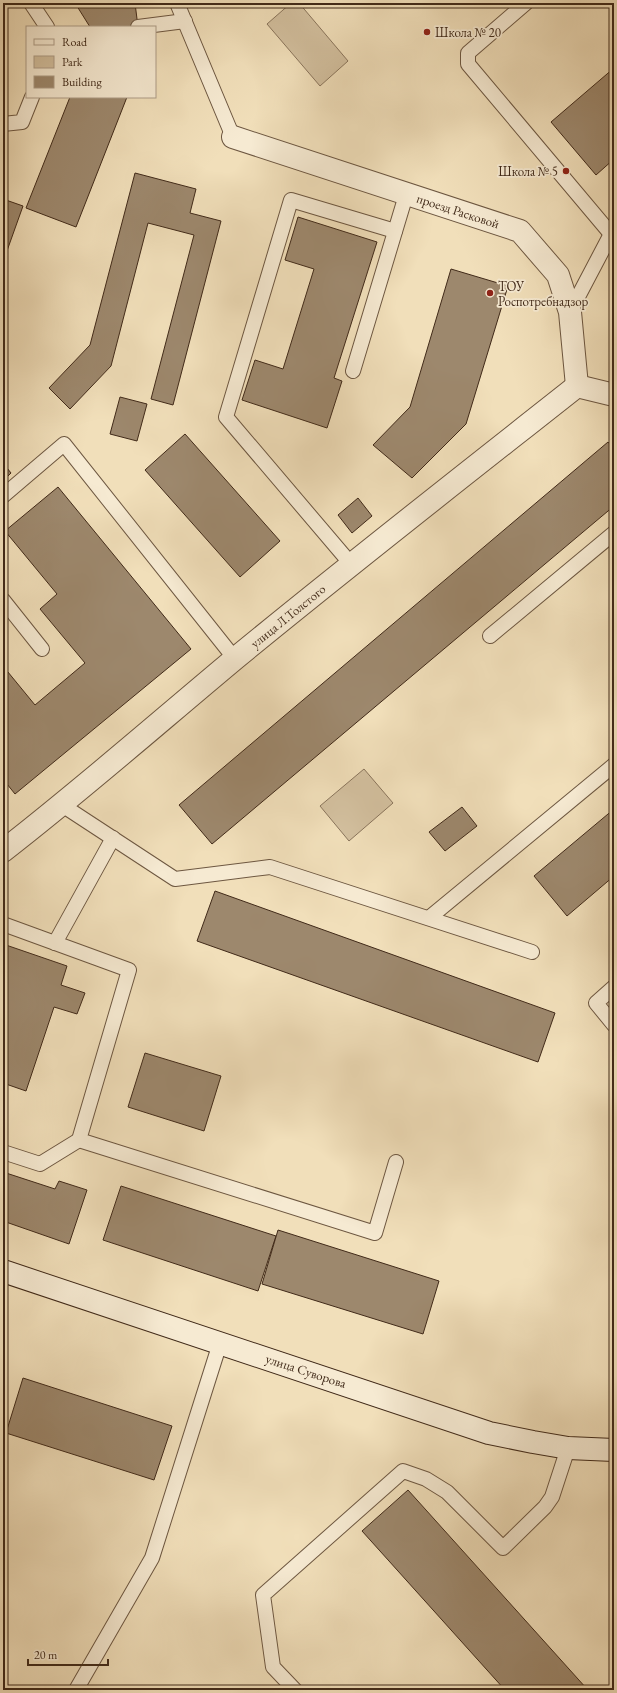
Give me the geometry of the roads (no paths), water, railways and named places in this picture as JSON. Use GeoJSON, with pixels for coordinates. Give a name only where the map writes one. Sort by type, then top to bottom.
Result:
{"type":"FeatureCollection","features":[{"type":"Feature","properties":{"kind":"street","name":"проезд Расковой"},"geometry":{"type":"LineString","coordinates":[[232,137],[520,231],[558,275],[570,312],[577,386]]}},
{"type":"Feature","properties":{"kind":"street","name":"улица Л.Толстого"},"geometry":{"type":"LineString","coordinates":[[3,851],[62,805],[235,658],[351,564],[577,386]]}},
{"type":"Feature","properties":{"kind":"street"},"geometry":{"type":"LineString","coordinates":[[577,386],[614,395]]}},
{"type":"Feature","properties":{"kind":"street","name":"улица Суворова"},"geometry":{"type":"LineString","coordinates":[[3,1271],[489,1433],[568,1448],[614,1450]]}},
{"type":"Feature","properties":{"kind":"lane"},"geometry":{"type":"LineString","coordinates":[[32,3],[46,26]]}},
{"type":"Feature","properties":{"kind":"lane"},"geometry":{"type":"LineString","coordinates":[[178,3],[232,137]]}},
{"type":"Feature","properties":{"kind":"lane"},"geometry":{"type":"LineString","coordinates":[[526,3],[468,53],[468,64],[613,233],[570,312]]}},
{"type":"Feature","properties":{"kind":"lane"},"geometry":{"type":"LineString","coordinates":[[146,26],[185,21]]}},
{"type":"Feature","properties":{"kind":"lane"},"geometry":{"type":"LineString","coordinates":[[3,124],[22,122],[32,98]]}},
{"type":"Feature","properties":{"kind":"lane"},"geometry":{"type":"LineString","coordinates":[[353,372],[406,195]]}},
{"type":"Feature","properties":{"kind":"lane"},"geometry":{"type":"LineString","coordinates":[[351,564],[226,417],[291,200],[395,231]]}},
{"type":"Feature","properties":{"kind":"lane"},"geometry":{"type":"LineString","coordinates":[[3,496],[64,444],[235,658]]}},
{"type":"Feature","properties":{"kind":"lane"},"geometry":{"type":"LineString","coordinates":[[490,636],[614,533]]}},
{"type":"Feature","properties":{"kind":"lane"},"geometry":{"type":"LineString","coordinates":[[3,600],[42,649]]}},
{"type":"Feature","properties":{"kind":"lane"},"geometry":{"type":"LineString","coordinates":[[429,918],[614,765]]}},
{"type":"Feature","properties":{"kind":"lane"},"geometry":{"type":"LineString","coordinates":[[62,805],[175,879],[270,867],[532,952]]}},
{"type":"Feature","properties":{"kind":"lane"},"geometry":{"type":"LineString","coordinates":[[55,943],[113,838]]}},
{"type":"Feature","properties":{"kind":"lane"},"geometry":{"type":"LineString","coordinates":[[3,924],[128,970],[79,1140],[40,1164],[3,1152]]}},
{"type":"Feature","properties":{"kind":"lane"},"geometry":{"type":"LineString","coordinates":[[614,988],[596,1003],[614,1025]]}},
{"type":"Feature","properties":{"kind":"lane"},"geometry":{"type":"LineString","coordinates":[[79,1140],[376,1233],[396,1162]]}},
{"type":"Feature","properties":{"kind":"lane"},"geometry":{"type":"LineString","coordinates":[[76,1690],[152,1558],[220,1343]]}},
{"type":"Feature","properties":{"kind":"lane"},"geometry":{"type":"LineString","coordinates":[[295,1690],[273,1667],[263,1595],[403,1471],[426,1478],[447,1492],[503,1548],[545,1507],[552,1497],[568,1448]]}},
{"type":"Feature","properties":{"kind":"place","name":"Школа № 20"},"geometry":{"type":"Point","coordinates":[427,32]}},
{"type":"Feature","properties":{"kind":"place","name":"Школа № 5"},"geometry":{"type":"Point","coordinates":[566,171]}},
{"type":"Feature","properties":{"kind":"place","name":"ТОУ Роспотребнадзор"},"geometry":{"type":"Point","coordinates":[490,293]}}]}
